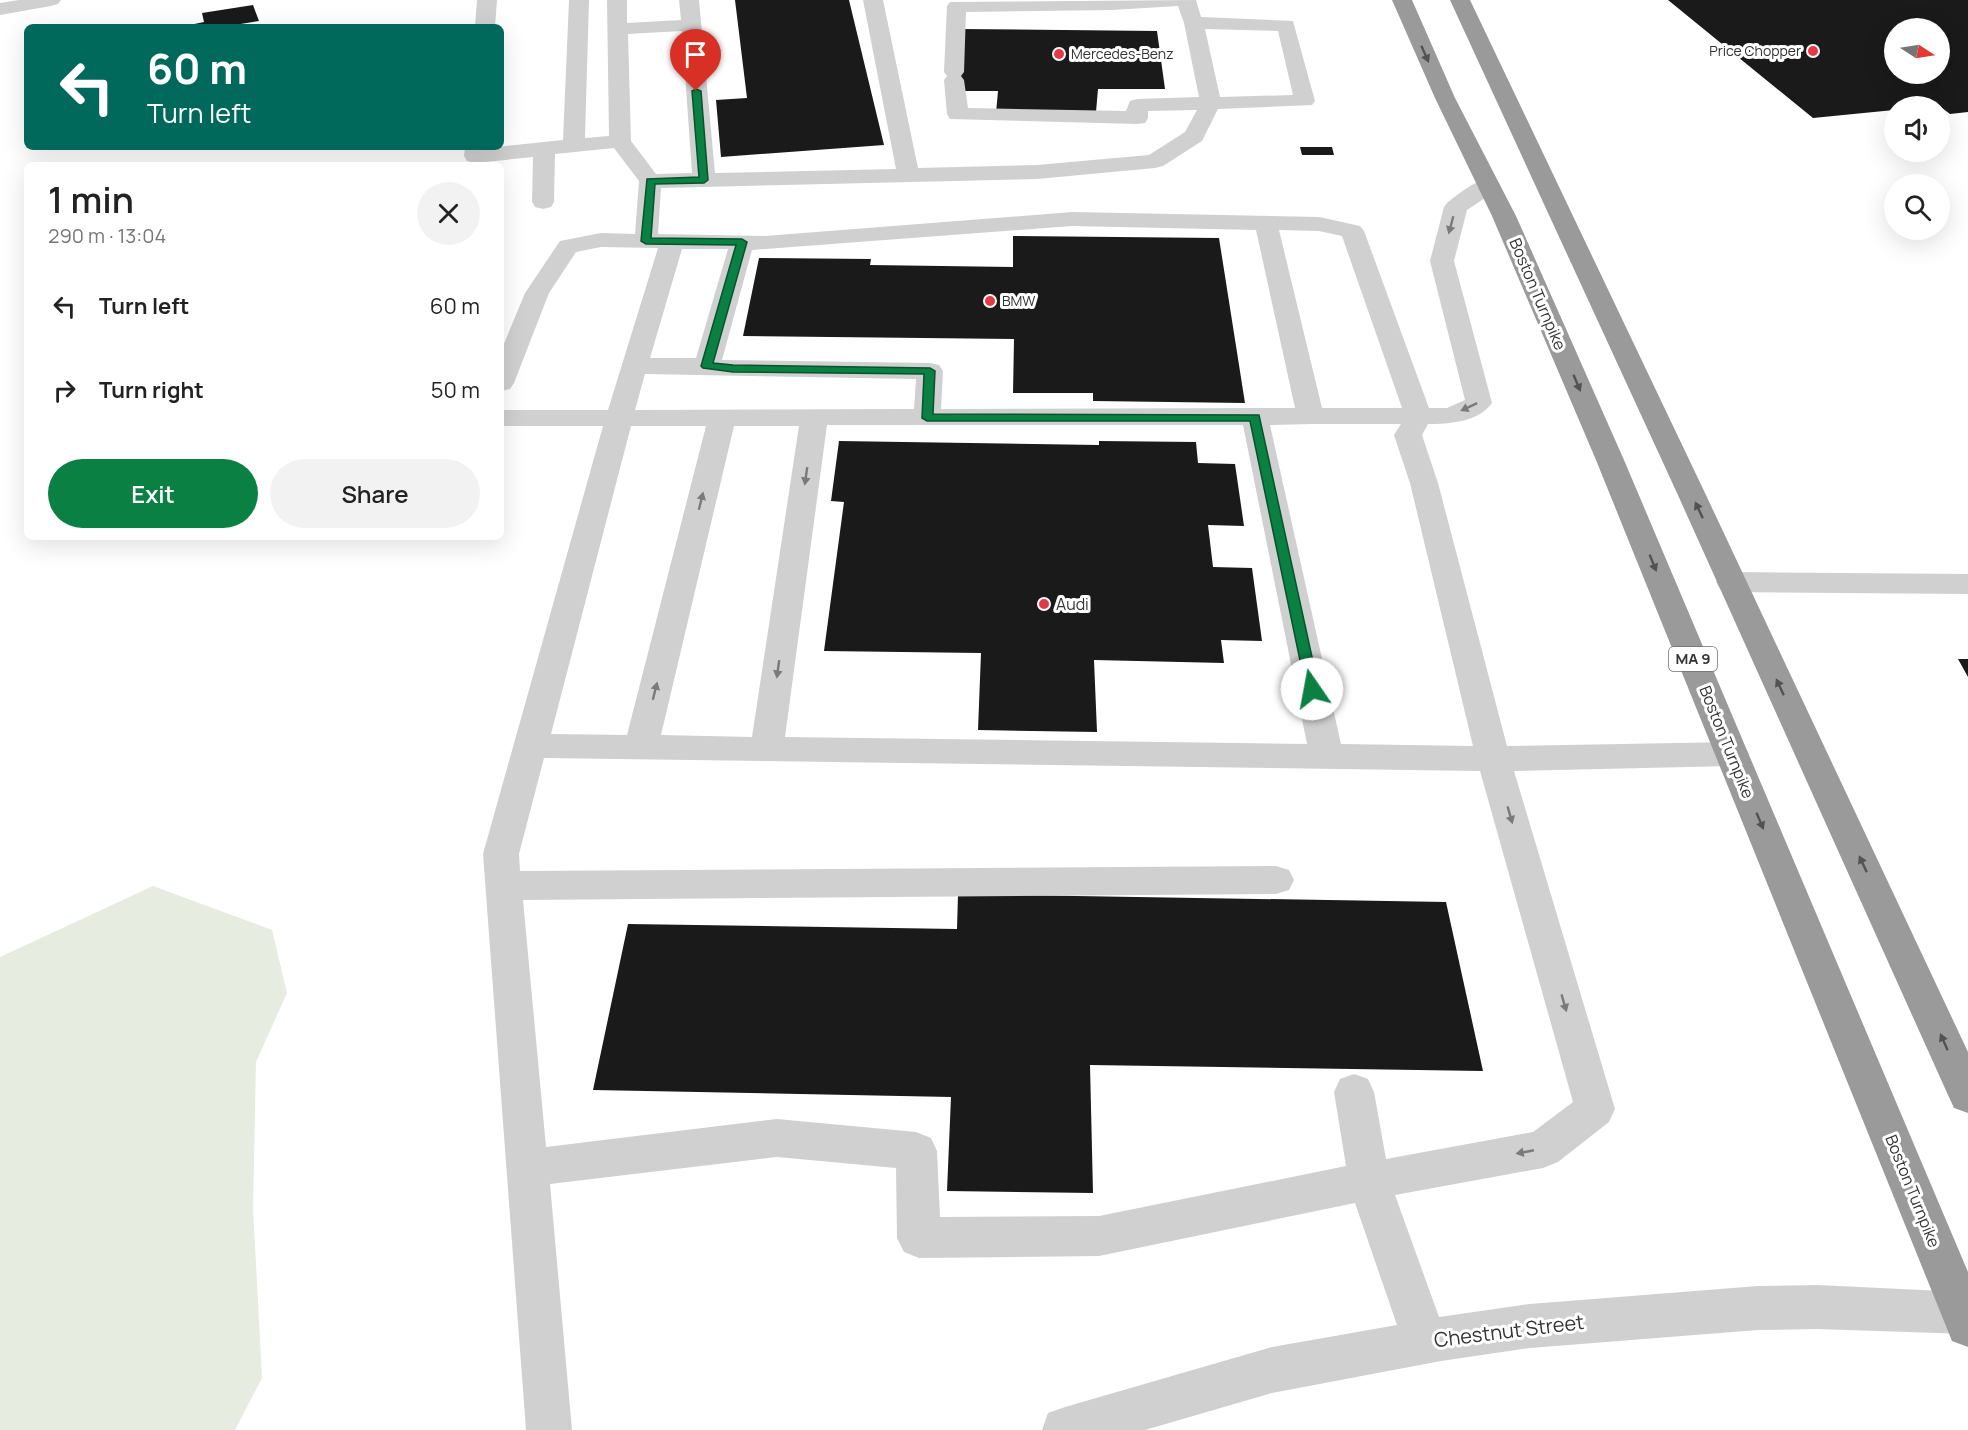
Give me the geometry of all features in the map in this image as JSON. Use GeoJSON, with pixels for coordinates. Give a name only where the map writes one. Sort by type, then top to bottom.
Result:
{"type":"FeatureCollection","features":[{"type":"Feature","properties":{"kind":"highway","name":"Boston Turnpike"},"geometry":{"type":"LineString","coordinates":[[1400,0],[1489,185],[1610,460],[1966,1320]]}},
{"type":"Feature","properties":{"kind":"highway"},"geometry":{"type":"LineString","coordinates":[[1467,5],[1968,1095]]}},
{"type":"Feature","properties":{"kind":"street"},"geometry":{"type":"LineString","coordinates":[[0,9],[51,0]]}},
{"type":"Feature","properties":{"kind":"street"},"geometry":{"type":"LineString","coordinates":[[485,24],[487,0]]}},
{"type":"Feature","properties":{"kind":"street"},"geometry":{"type":"LineString","coordinates":[[574,146],[579,0]]}},
{"type":"Feature","properties":{"kind":"street"},"geometry":{"type":"LineString","coordinates":[[617,0],[620,141],[650,181],[646,241]]}},
{"type":"Feature","properties":{"kind":"street"},"geometry":{"type":"LineString","coordinates":[[689,0],[704,180]]}},
{"type":"Feature","properties":{"kind":"street"},"geometry":{"type":"LineString","coordinates":[[873,0],[908,175]]}},
{"type":"Feature","properties":{"kind":"street"},"geometry":{"type":"LineString","coordinates":[[650,181],[1037,172],[1155,161],[1194,136],[1211,103],[1194,23],[1185,0],[957,6],[954,76],[958,114],[1137,118],[1137,105],[1211,103],[1305,101],[1286,25],[1194,23]]}},
{"type":"Feature","properties":{"kind":"street"},"geometry":{"type":"LineString","coordinates":[[619,29],[691,25]]}},
{"type":"Feature","properties":{"kind":"street"},"geometry":{"type":"LineString","coordinates":[[475,156],[620,141]]}},
{"type":"Feature","properties":{"kind":"street"},"geometry":{"type":"LineString","coordinates":[[543,202],[544,149]]}},
{"type":"Feature","properties":{"kind":"street"},"geometry":{"type":"LineString","coordinates":[[504,418],[1452,416],[1479,403],[1442,261],[1455,207],[1489,185]]}},
{"type":"Feature","properties":{"kind":"street"},"geometry":{"type":"LineString","coordinates":[[504,376],[537,293],[568,246],[601,240],[765,243],[1072,219],[1319,224],[1352,231],[1419,417]]}},
{"type":"Feature","properties":{"kind":"street"},"geometry":{"type":"LineString","coordinates":[[1266,223],[1311,417]]}},
{"type":"Feature","properties":{"kind":"street"},"geometry":{"type":"LineString","coordinates":[[549,1430],[501,854],[619,418],[672,241]]}},
{"type":"Feature","properties":{"kind":"street"},"geometry":{"type":"LineString","coordinates":[[707,366],[742,242]]}},
{"type":"Feature","properties":{"kind":"street"},"geometry":{"type":"LineString","coordinates":[[635,366],[930,371],[927,418]]}},
{"type":"Feature","properties":{"kind":"street"},"geometry":{"type":"LineString","coordinates":[[1255,417],[1327,757]]}},
{"type":"Feature","properties":{"kind":"street"},"geometry":{"type":"LineString","coordinates":[[528,1168],[777,1138],[916,1151],[919,1238],[1099,1236],[1369,1181],[1543,1149],[1595,1109],[1493,759],[1424,483],[1408,435],[1419,417]]}},
{"type":"Feature","properties":{"kind":"street"},"geometry":{"type":"LineString","coordinates":[[642,747],[722,418]]}},
{"type":"Feature","properties":{"kind":"street"},"geometry":{"type":"LineString","coordinates":[[767,749],[814,418]]}},
{"type":"Feature","properties":{"kind":"street"},"geometry":{"type":"LineString","coordinates":[[1731,582],[1968,584]]}},
{"type":"Feature","properties":{"kind":"street"},"geometry":{"type":"LineString","coordinates":[[531,746],[1493,759],[1732,754]]}},
{"type":"Feature","properties":{"kind":"street"},"geometry":{"type":"LineString","coordinates":[[504,886],[1276,880]]}},
{"type":"Feature","properties":{"kind":"street"},"geometry":{"type":"LineString","coordinates":[[1354,1092],[1369,1181],[1425,1341]]}},
{"type":"Feature","properties":{"kind":"street","name":"Chestnut Street"},"geometry":{"type":"LineString","coordinates":[[1065,1430],[1272,1370],[1425,1341],[1576,1321],[1758,1308],[1817,1307],[1966,1320]]}},
{"type":"Feature","properties":{"kind":"shaded area"},"geometry":{"type":"Polygon","coordinates":[[[153,886],[272,930],[287,993],[256,1062],[253,1208],[262,1378],[235,1430],[0,1430],[0,957],[153,886]]]}},
{"type":"Feature","properties":{"kind":"building"},"geometry":{"type":"Polygon","coordinates":[[[735,0],[849,0],[884,145],[721,157],[716,100],[747,98],[735,0]]]}},
{"type":"Feature","properties":{"kind":"building","name":"Price Chopper"},"geometry":{"type":"Polygon","coordinates":[[[1668,0],[1968,0],[1968,112],[1950,114],[1950,96],[1884,96],[1884,111],[1813,118],[1668,0]]]}},
{"type":"Feature","properties":{"kind":"building"},"geometry":{"type":"Polygon","coordinates":[[[253,5],[259,21],[240,24],[194,24],[204,22],[202,13],[253,5]]]}},
{"type":"Feature","properties":{"kind":"building","name":"Mercedes-Benz"},"geometry":{"type":"Polygon","coordinates":[[[960,29],[1157,31],[1165,89],[1098,89],[1096,112],[996,113],[998,91],[956,91],[960,29]]]}},
{"type":"Feature","properties":{"kind":"building"},"geometry":{"type":"Polygon","coordinates":[[[1300,147],[1332,147],[1334,155],[1302,155],[1300,147]]]}},
{"type":"Feature","properties":{"kind":"building","name":"BMW"},"geometry":{"type":"Polygon","coordinates":[[[1013,236],[1219,238],[1245,403],[1093,401],[1093,393],[1013,393],[1014,339],[743,336],[759,258],[871,259],[870,265],[1013,267],[1013,236]]]}},
{"type":"Feature","properties":{"kind":"building","name":"Audi"},"geometry":{"type":"Polygon","coordinates":[[[839,441],[1099,445],[1099,441],[1196,442],[1198,463],[1235,464],[1244,526],[1208,525],[1213,567],[1252,568],[1262,641],[1221,640],[1224,663],[1094,660],[1097,732],[978,730],[981,653],[824,651],[844,502],[831,501],[839,441]]]}},
{"type":"Feature","properties":{"kind":"building"},"geometry":{"type":"Polygon","coordinates":[[[1958,659],[1968,659],[1968,677],[1958,659]]]}},
{"type":"Feature","properties":{"kind":"building"},"geometry":{"type":"Polygon","coordinates":[[[958,894],[1446,902],[1483,1071],[1090,1065],[1093,1193],[947,1191],[951,1097],[593,1090],[628,924],[957,929],[958,894]]]}},
{"type":"Feature","properties":{"kind":"place","name":"Price Chopper"},"geometry":{"type":"Point","coordinates":[1813,51]}},
{"type":"Feature","properties":{"kind":"place","name":"Mercedes-Benz"},"geometry":{"type":"Point","coordinates":[1059,54]}},
{"type":"Feature","properties":{"kind":"place","name":"BMW"},"geometry":{"type":"Point","coordinates":[990,301]}},
{"type":"Feature","properties":{"kind":"place","name":"Audi"},"geometry":{"type":"Point","coordinates":[1044,604]}},
{"type":"Feature","properties":{"kind":"route"},"geometry":{"type":"LineString","coordinates":[[696,91],[704,180],[650,181],[646,241],[742,242],[707,366],[733,369],[930,371],[927,418],[1255,417],[1312,689]]}}]}
